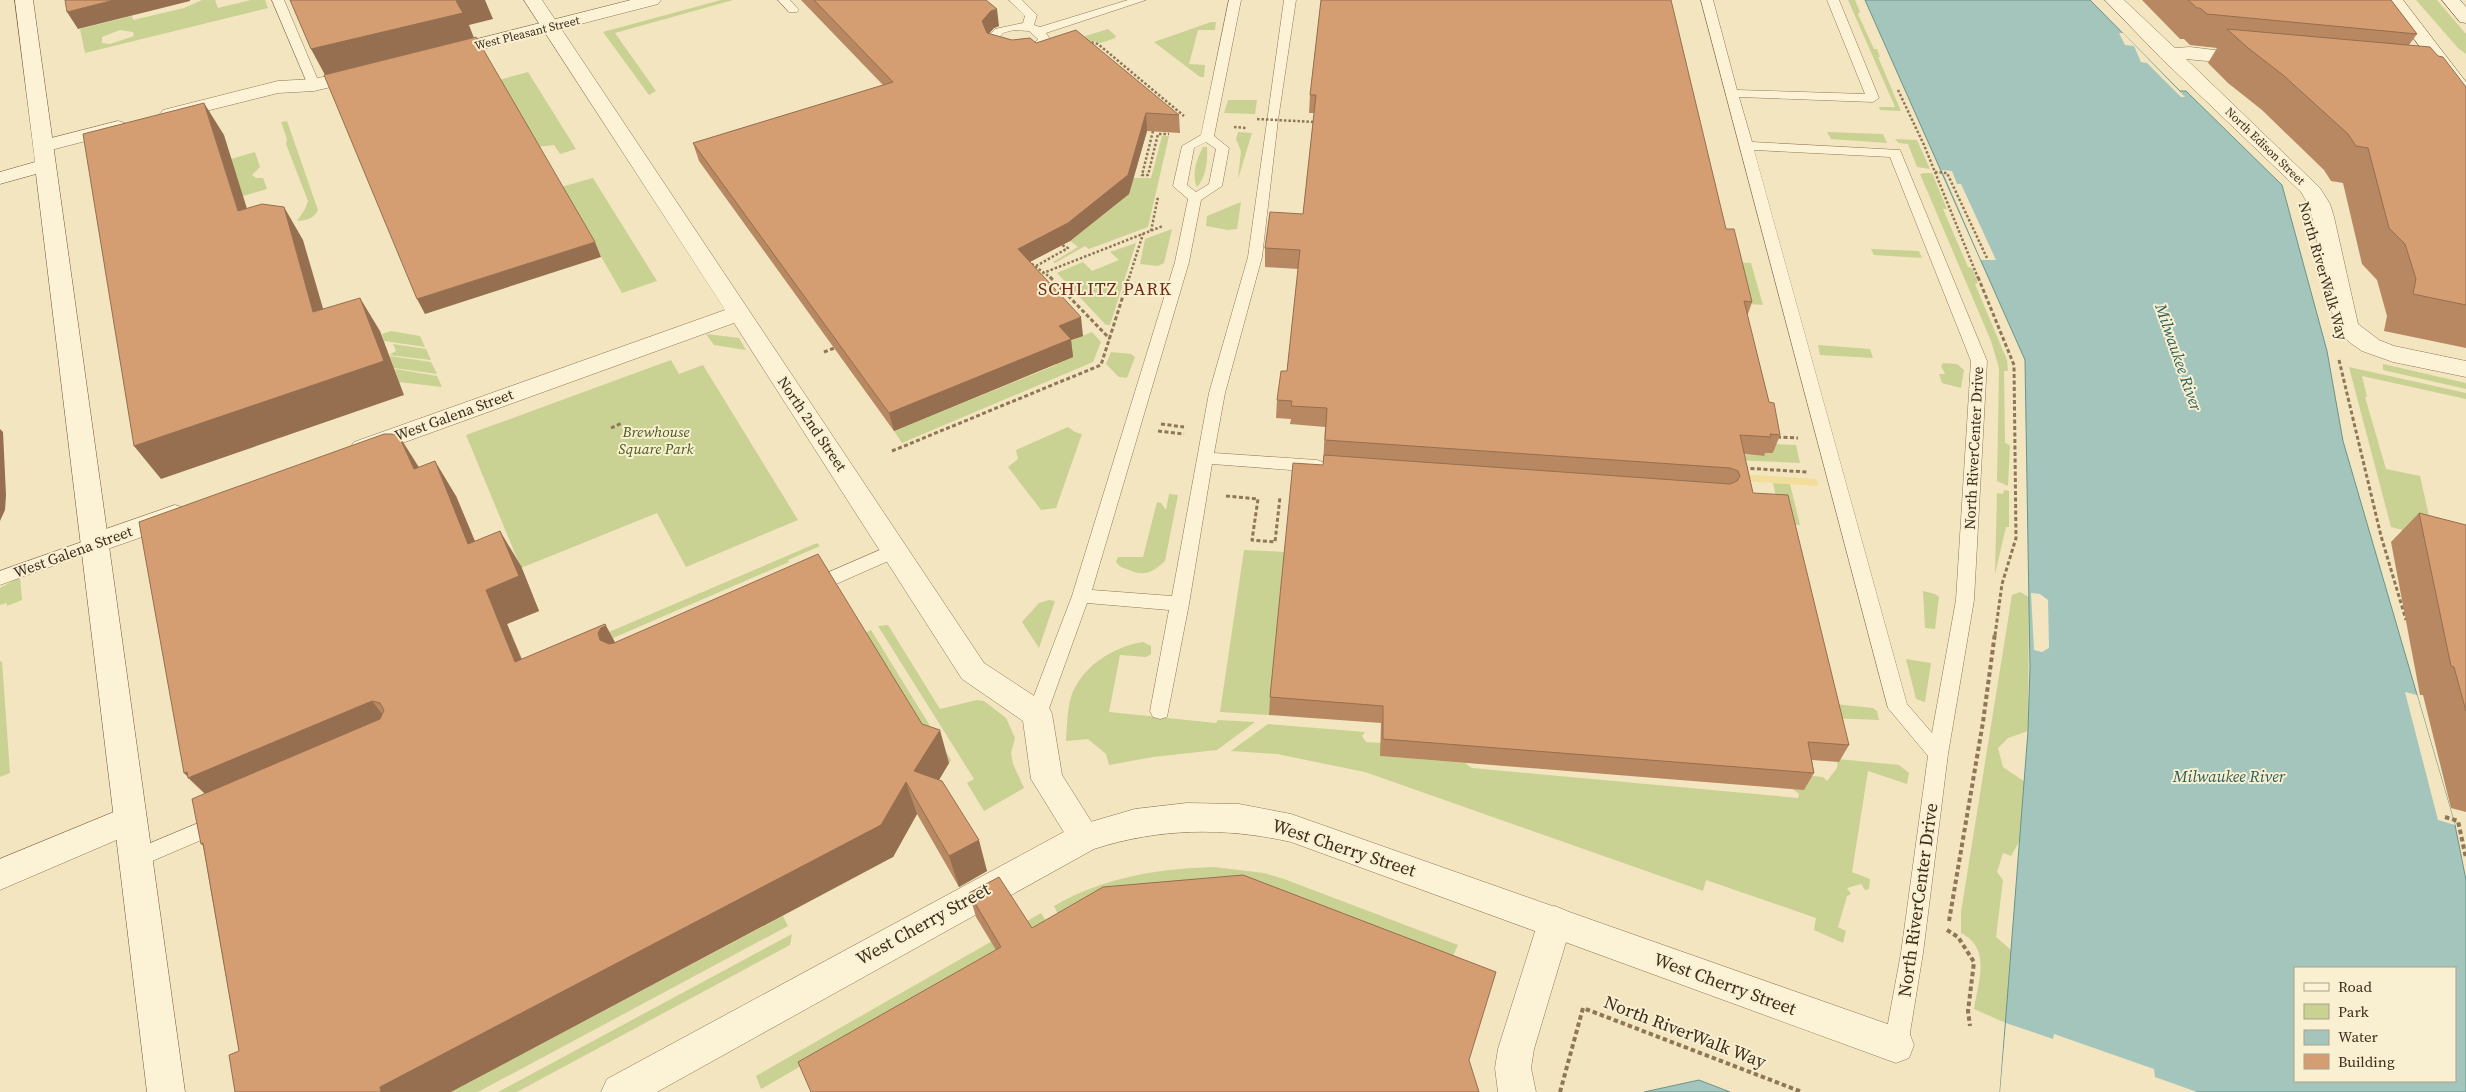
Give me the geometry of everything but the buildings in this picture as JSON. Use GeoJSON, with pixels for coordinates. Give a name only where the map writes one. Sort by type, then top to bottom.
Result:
{"type":"FeatureCollection","features":[{"type":"Feature","properties":{"kind":"street"},"geometry":{"type":"LineString","coordinates":[[24,0],[38,154],[96,543],[166,1092]]}},
{"type":"Feature","properties":{"kind":"street","name":"North 2nd Street"},"geometry":{"type":"LineString","coordinates":[[533,0],[896,550],[973,672],[1038,714]]}},
{"type":"Feature","properties":{"kind":"street","name":"West Pleasant Street"},"geometry":{"type":"LineString","coordinates":[[431,56],[652,0]]}},
{"type":"Feature","properties":{"kind":"street","name":"North Edison Street"},"geometry":{"type":"LineString","coordinates":[[2114,0],[2309,188],[2319,204],[2323,217],[2347,326],[2352,334],[2374,348],[2466,369]]}},
{"type":"Feature","properties":{"kind":"street"},"geometry":{"type":"LineString","coordinates":[[2394,0],[2459,77],[2466,95]]}},
{"type":"Feature","properties":{"kind":"street"},"geometry":{"type":"LineString","coordinates":[[2451,0],[2466,18]]}},
{"type":"Feature","properties":{"kind":"street"},"geometry":{"type":"LineString","coordinates":[[2168,54],[2190,53],[2266,60]]}},
{"type":"Feature","properties":{"kind":"street"},"geometry":{"type":"LineString","coordinates":[[0,178],[38,154],[278,88],[314,85],[382,69]]}},
{"type":"Feature","properties":{"kind":"street"},"geometry":{"type":"LineString","coordinates":[[2427,75],[2459,77]]}},
{"type":"Feature","properties":{"kind":"street"},"geometry":{"type":"LineString","coordinates":[[168,132],[296,97],[314,85]]}},
{"type":"Feature","properties":{"kind":"street","name":"West Galena Street"},"geometry":{"type":"LineString","coordinates":[[336,457],[738,313]]}},
{"type":"Feature","properties":{"kind":"street","name":"West Galena Street"},"geometry":{"type":"LineString","coordinates":[[96,543],[200,506]]}},
{"type":"Feature","properties":{"kind":"street"},"geometry":{"type":"LineString","coordinates":[[1038,714],[1047,779],[1085,837]]}},
{"type":"Feature","properties":{"kind":"street","name":"West Cherry Street"},"geometry":{"type":"LineString","coordinates":[[620,1092],[1085,837],[1117,826],[1184,817],[1219,817],[1276,824],[1402,866],[1896,1045]]}},
{"type":"Feature","properties":{"kind":"street"},"geometry":{"type":"LineString","coordinates":[[0,874],[131,819]]}},
{"type":"Feature","properties":{"kind":"street"},"geometry":{"type":"LineString","coordinates":[[1517,1092],[1513,1068],[1516,1049],[1554,922]]}},
{"type":"Feature","properties":{"kind":"lane"},"geometry":{"type":"LineString","coordinates":[[278,0],[314,85]]}},
{"type":"Feature","properties":{"kind":"lane"},"geometry":{"type":"LineString","coordinates":[[784,0],[793,10]]}},
{"type":"Feature","properties":{"kind":"lane"},"geometry":{"type":"LineString","coordinates":[[1015,0],[1031,15],[1028,27]]}},
{"type":"Feature","properties":{"kind":"lane"},"geometry":{"type":"LineString","coordinates":[[1040,31],[1044,39],[1042,43],[1024,52],[1007,52],[994,47],[992,43],[994,35],[999,31],[1014,27],[1028,27],[1040,31],[1140,0]]}},
{"type":"Feature","properties":{"kind":"lane"},"geometry":{"type":"LineString","coordinates":[[1207,137],[1235,0]]}},
{"type":"Feature","properties":{"kind":"lane"},"geometry":{"type":"LineString","coordinates":[[1160,711],[1216,393],[1255,257],[1290,0]]}},
{"type":"Feature","properties":{"kind":"lane"},"geometry":{"type":"LineString","coordinates":[[1707,0],[1898,708],[1938,754]]}},
{"type":"Feature","properties":{"kind":"lane"},"geometry":{"type":"LineString","coordinates":[[1732,93],[1873,98],[1833,0]]}},
{"type":"Feature","properties":{"kind":"lane"},"geometry":{"type":"LineString","coordinates":[[1195,198],[1180,186],[1188,146],[1207,137]]}},
{"type":"Feature","properties":{"kind":"lane"},"geometry":{"type":"LineString","coordinates":[[1038,714],[1081,596],[1182,262],[1195,198],[1215,186],[1223,148],[1207,137]]}},
{"type":"Feature","properties":{"kind":"lane","name":"North RiverCenter Drive"},"geometry":{"type":"LineString","coordinates":[[1746,146],[1895,153],[1979,361],[1976,442],[1965,600],[1938,754],[1912,953],[1896,1045]]}},
{"type":"Feature","properties":{"kind":"lane"},"geometry":{"type":"LineString","coordinates":[[1205,458],[1327,467]]}},
{"type":"Feature","properties":{"kind":"lane","name":"West Galena Street"},"geometry":{"type":"LineString","coordinates":[[0,578],[96,543]]}},
{"type":"Feature","properties":{"kind":"lane"},"geometry":{"type":"LineString","coordinates":[[796,594],[896,550]]}},
{"type":"Feature","properties":{"kind":"lane"},"geometry":{"type":"LineString","coordinates":[[1081,596],[1180,604]]}},
{"type":"Feature","properties":{"kind":"lane"},"geometry":{"type":"LineString","coordinates":[[136,859],[237,815]]}},
{"type":"Feature","properties":{"kind":"path"},"geometry":{"type":"LineString","coordinates":[[1084,41],[1098,44],[1186,117]]}},
{"type":"Feature","properties":{"kind":"path"},"geometry":{"type":"LineString","coordinates":[[1257,119],[1315,122]]}},
{"type":"Feature","properties":{"kind":"path"},"geometry":{"type":"LineString","coordinates":[[1233,127],[1254,128]]}},
{"type":"Feature","properties":{"kind":"path"},"geometry":{"type":"LineString","coordinates":[[1153,131],[1142,175],[1148,175],[1158,134],[1174,135]]}},
{"type":"Feature","properties":{"kind":"path"},"geometry":{"type":"LineString","coordinates":[[1902,171],[1948,172],[1987,258]]}},
{"type":"Feature","properties":{"kind":"path"},"geometry":{"type":"LineString","coordinates":[[1151,231],[1159,193]]}},
{"type":"Feature","properties":{"kind":"path"},"geometry":{"type":"LineString","coordinates":[[1036,276],[1169,224]]}},
{"type":"Feature","properties":{"kind":"path"},"geometry":{"type":"LineString","coordinates":[[892,451],[1101,365],[1142,234]]}},
{"type":"Feature","properties":{"kind":"path"},"geometry":{"type":"LineString","coordinates":[[1036,266],[1068,248],[1062,245]]}},
{"type":"Feature","properties":{"kind":"path"},"geometry":{"type":"LineString","coordinates":[[1023,255],[1045,272],[1110,339]]}},
{"type":"Feature","properties":{"kind":"path"},"geometry":{"type":"LineString","coordinates":[[824,352],[841,346]]}},
{"type":"Feature","properties":{"kind":"path","name":"North RiverWalk Way"},"geometry":{"type":"LineString","coordinates":[[2336,354],[2340,362],[2381,536],[2406,622]]}},
{"type":"Feature","properties":{"kind":"path"},"geometry":{"type":"LineString","coordinates":[[611,428],[622,423]]}},
{"type":"Feature","properties":{"kind":"path"},"geometry":{"type":"LineString","coordinates":[[1159,424],[1182,427]]}},
{"type":"Feature","properties":{"kind":"path"},"geometry":{"type":"LineString","coordinates":[[1772,437],[1801,438]]}},
{"type":"Feature","properties":{"kind":"path"},"geometry":{"type":"LineString","coordinates":[[1741,468],[1811,472],[1808,464]]}},
{"type":"Feature","properties":{"kind":"path"},"geometry":{"type":"LineString","coordinates":[[1220,496],[1258,499],[1252,540],[1275,542],[1280,497]]}},
{"type":"Feature","properties":{"kind":"path"},"geometry":{"type":"LineString","coordinates":[[2445,818],[2458,821],[2466,858]]}},
{"type":"Feature","properties":{"kind":"path","name":"North RiverWalk Way"},"geometry":{"type":"LineString","coordinates":[[1560,1092],[1583,1008],[1802,1092]]}},
{"type":"Feature","properties":{"kind":"green space"},"geometry":{"type":"Polygon","coordinates":[[[202,0],[215,0],[218,8],[251,0],[265,0],[268,8],[85,53],[80,29],[132,16],[133,20],[184,8],[202,0]],[[120,30],[102,37],[102,43],[110,44],[134,36],[133,32],[120,30]]]}},
{"type":"Feature","properties":{"kind":"green space"},"geometry":{"type":"Polygon","coordinates":[[[721,0],[733,0],[615,33],[656,91],[649,95],[603,32],[721,0]]]}},
{"type":"Feature","properties":{"kind":"green space"},"geometry":{"type":"Polygon","coordinates":[[[1848,0],[1855,0],[1860,12],[1858,14],[1874,49],[1877,49],[1880,57],[1878,57],[1901,111],[1880,110],[1879,107],[1895,107],[1848,0]]]}},
{"type":"Feature","properties":{"kind":"green space"},"geometry":{"type":"Polygon","coordinates":[[[2416,0],[2437,0],[2466,34],[2466,54],[2458,48],[2416,0]]]}},
{"type":"Feature","properties":{"kind":"green space"},"geometry":{"type":"Polygon","coordinates":[[[1211,22],[1216,22],[1215,30],[1198,30],[1189,64],[1205,65],[1204,77],[1200,77],[1154,42],[1211,22]]]}},
{"type":"Feature","properties":{"kind":"green space"},"geometry":{"type":"Polygon","coordinates":[[[1108,29],[1116,36],[1115,38],[1101,43],[1079,38],[1108,29]]]}},
{"type":"Feature","properties":{"kind":"green space"},"geometry":{"type":"Polygon","coordinates":[[[528,72],[576,149],[560,154],[554,145],[537,147],[499,80],[528,72]]]}},
{"type":"Feature","properties":{"kind":"green space"},"geometry":{"type":"Polygon","coordinates":[[[1228,100],[1257,100],[1255,114],[1224,113],[1228,100]]]}},
{"type":"Feature","properties":{"kind":"green space"},"geometry":{"type":"Polygon","coordinates":[[[287,121],[318,210],[312,217],[297,221],[308,201],[286,144],[287,139],[281,122],[287,121]]]}},
{"type":"Feature","properties":{"kind":"green space"},"geometry":{"type":"Polygon","coordinates":[[[1238,132],[1252,133],[1238,179],[1241,151],[1236,139],[1238,132]]]}},
{"type":"Feature","properties":{"kind":"green space"},"geometry":{"type":"Polygon","coordinates":[[[1827,132],[1883,134],[1887,143],[1831,139],[1827,132]]]}},
{"type":"Feature","properties":{"kind":"green space"},"geometry":{"type":"Polygon","coordinates":[[[1162,136],[1169,136],[1148,227],[1089,249],[1085,246],[1055,263],[1053,262],[1078,247],[1070,241],[1129,194],[1133,178],[1151,178],[1162,136]]]}},
{"type":"Feature","properties":{"kind":"green space"},"geometry":{"type":"Polygon","coordinates":[[[1895,139],[1917,140],[1930,169],[1917,167],[1908,144],[1899,143],[1895,139]]]}},
{"type":"Feature","properties":{"kind":"green space"},"geometry":{"type":"Polygon","coordinates":[[[1203,147],[1207,147],[1207,163],[1202,179],[1197,187],[1195,172],[1203,147]]]}},
{"type":"Feature","properties":{"kind":"green space"},"geometry":{"type":"Polygon","coordinates":[[[255,152],[260,167],[252,175],[256,178],[263,178],[267,189],[243,196],[231,159],[255,152]]]}},
{"type":"Feature","properties":{"kind":"green space"},"geometry":{"type":"Polygon","coordinates":[[[1932,173],[1947,209],[1943,209],[1968,267],[1972,268],[1978,283],[1975,284],[2007,360],[2008,371],[2004,371],[2005,443],[2010,445],[2008,486],[1997,481],[1999,368],[1991,341],[1920,174],[1932,173]]]}},
{"type":"Feature","properties":{"kind":"green space"},"geometry":{"type":"Polygon","coordinates":[[[593,178],[657,281],[622,293],[561,187],[593,178]]]}},
{"type":"Feature","properties":{"kind":"green space"},"geometry":{"type":"Polygon","coordinates":[[[1241,202],[1237,229],[1228,230],[1206,226],[1207,216],[1241,202]]]}},
{"type":"Feature","properties":{"kind":"green space"},"geometry":{"type":"Polygon","coordinates":[[[1172,229],[1164,263],[1158,266],[1140,264],[1145,239],[1172,229]]]}},
{"type":"Feature","properties":{"kind":"green space"},"geometry":{"type":"Polygon","coordinates":[[[1136,243],[1110,325],[1106,325],[1057,273],[1083,262],[1092,271],[1119,260],[1110,252],[1136,243]]]}},
{"type":"Feature","properties":{"kind":"green space"},"geometry":{"type":"Polygon","coordinates":[[[1871,249],[1919,251],[1922,258],[1874,255],[1871,249]]]}},
{"type":"Feature","properties":{"kind":"green space"},"geometry":{"type":"Polygon","coordinates":[[[1724,262],[1751,263],[1763,305],[1734,303],[1724,262]]]}},
{"type":"Feature","properties":{"kind":"green space"},"geometry":{"type":"Polygon","coordinates":[[[391,331],[420,336],[425,347],[384,341],[382,334],[391,331]]]}},
{"type":"Feature","properties":{"kind":"green space"},"geometry":{"type":"Polygon","coordinates":[[[1092,332],[1101,342],[1093,362],[902,443],[894,431],[1056,365],[1061,344],[1092,332]]]}},
{"type":"Feature","properties":{"kind":"green space"},"geometry":{"type":"Polygon","coordinates":[[[706,334],[739,338],[746,350],[714,345],[706,334]]]}},
{"type":"Feature","properties":{"kind":"green space"},"geometry":{"type":"Polygon","coordinates":[[[393,344],[426,349],[431,360],[389,355],[396,351],[393,344]]]}},
{"type":"Feature","properties":{"kind":"green space"},"geometry":{"type":"Polygon","coordinates":[[[1818,345],[1870,349],[1873,358],[1820,355],[1818,345]]]}},
{"type":"Feature","properties":{"kind":"green space"},"geometry":{"type":"Polygon","coordinates":[[[1111,352],[1131,354],[1135,357],[1127,378],[1119,377],[1106,364],[1111,352]]]}},
{"type":"Feature","properties":{"kind":"green space"},"geometry":{"type":"Polygon","coordinates":[[[390,356],[431,362],[437,374],[394,368],[390,356]]]}},
{"type":"Feature","properties":{"kind":"green space","name":"Brewhouse Square Park"},"geometry":{"type":"Polygon","coordinates":[[[671,360],[679,374],[703,365],[798,520],[686,567],[657,513],[521,568],[466,435],[671,360]]]}},
{"type":"Feature","properties":{"kind":"green space"},"geometry":{"type":"Polygon","coordinates":[[[1943,363],[1957,364],[1964,370],[1961,388],[1942,383],[1939,374],[1945,374],[1941,366],[1943,363]]]}},
{"type":"Feature","properties":{"kind":"green space"},"geometry":{"type":"Polygon","coordinates":[[[2383,364],[2466,383],[2466,389],[2383,370],[2383,364]]]}},
{"type":"Feature","properties":{"kind":"green space"},"geometry":{"type":"Polygon","coordinates":[[[2349,367],[2466,393],[2466,399],[2362,376],[2367,397],[2365,397],[2386,469],[2420,476],[2434,538],[2391,527],[2349,367]]]}},
{"type":"Feature","properties":{"kind":"green space"},"geometry":{"type":"Polygon","coordinates":[[[395,369],[437,376],[442,387],[399,382],[395,369]]]}},
{"type":"Feature","properties":{"kind":"green space"},"geometry":{"type":"Polygon","coordinates":[[[1068,427],[1082,434],[1056,508],[1041,510],[1008,467],[1018,459],[1016,450],[1068,427]]]}},
{"type":"Feature","properties":{"kind":"green space"},"geometry":{"type":"Polygon","coordinates":[[[1774,444],[1796,445],[1800,463],[1734,460],[1632,447],[1763,456],[1763,453],[1774,453],[1774,444]]]}},
{"type":"Feature","properties":{"kind":"green space"},"geometry":{"type":"Polygon","coordinates":[[[1773,483],[1790,484],[1800,525],[1782,524],[1773,483]]]}},
{"type":"Feature","properties":{"kind":"green space"},"geometry":{"type":"Polygon","coordinates":[[[2004,490],[2009,491],[2009,527],[2006,527],[1995,574],[1997,493],[2003,494],[2004,490]]]}},
{"type":"Feature","properties":{"kind":"green space"},"geometry":{"type":"Polygon","coordinates":[[[1169,494],[1178,495],[1165,561],[1153,571],[1144,573],[1135,572],[1120,566],[1116,562],[1118,557],[1143,557],[1157,502],[1161,503],[1166,510],[1169,494]]]}},
{"type":"Feature","properties":{"kind":"green space"},"geometry":{"type":"Polygon","coordinates":[[[817,543],[820,546],[788,560],[789,562],[590,648],[588,641],[817,543]]]}},
{"type":"Feature","properties":{"kind":"green space"},"geometry":{"type":"Polygon","coordinates":[[[1244,550],[1285,552],[1269,715],[1220,712],[1244,550]]]}},
{"type":"Feature","properties":{"kind":"green space"},"geometry":{"type":"Polygon","coordinates":[[[20,577],[22,600],[7,606],[7,603],[0,605],[0,588],[20,577]]]}},
{"type":"Feature","properties":{"kind":"green space"},"geometry":{"type":"Polygon","coordinates":[[[1923,591],[1939,597],[1935,629],[1925,628],[1923,591]]]}},
{"type":"Feature","properties":{"kind":"green space"},"geometry":{"type":"Polygon","coordinates":[[[2020,592],[2029,597],[2028,731],[2008,738],[1998,748],[2003,767],[2025,782],[2019,842],[2011,856],[2003,853],[1997,872],[2003,880],[1996,937],[2011,950],[2006,1023],[1974,1009],[1980,977],[1980,957],[1977,948],[1971,940],[1961,933],[1961,912],[2012,595],[2020,592]]]}},
{"type":"Feature","properties":{"kind":"green space"},"geometry":{"type":"Polygon","coordinates":[[[1049,600],[1055,601],[1039,648],[1022,622],[1039,603],[1049,600]]]}},
{"type":"Feature","properties":{"kind":"green space"},"geometry":{"type":"Polygon","coordinates":[[[888,625],[940,709],[977,700],[984,701],[1006,718],[1015,738],[1011,753],[1013,764],[1024,788],[984,811],[967,783],[974,779],[878,626],[888,625]]]}},
{"type":"Feature","properties":{"kind":"green space"},"geometry":{"type":"Polygon","coordinates":[[[871,630],[951,760],[949,763],[931,757],[859,636],[871,630]]]}},
{"type":"Feature","properties":{"kind":"green space"},"geometry":{"type":"Polygon","coordinates":[[[1143,642],[1151,646],[1151,654],[1146,657],[1120,655],[1109,712],[1216,723],[1218,720],[1255,722],[1217,750],[1153,757],[1109,765],[1106,754],[1088,739],[1066,741],[1071,697],[1082,676],[1099,660],[1109,654],[1120,648],[1143,642]]]}},
{"type":"Feature","properties":{"kind":"green space"},"geometry":{"type":"Polygon","coordinates":[[[1906,659],[1931,663],[1925,702],[1916,699],[1906,659]]]}},
{"type":"Feature","properties":{"kind":"green space"},"geometry":{"type":"Polygon","coordinates":[[[2,661],[10,773],[0,777],[0,662],[2,661]]]}},
{"type":"Feature","properties":{"kind":"green space"},"geometry":{"type":"Polygon","coordinates":[[[1825,703],[1873,708],[1877,711],[1879,720],[1829,718],[1825,703]]]}},
{"type":"Feature","properties":{"kind":"green space"},"geometry":{"type":"Polygon","coordinates":[[[1268,724],[1365,732],[1362,736],[1366,742],[1381,743],[1381,756],[1465,763],[1472,768],[1798,798],[1799,794],[1793,789],[1802,775],[1823,777],[1827,781],[1837,768],[1838,759],[1899,765],[1909,773],[1907,784],[1868,771],[1852,872],[1870,879],[1869,889],[1865,890],[1861,884],[1847,888],[1851,894],[1847,896],[1838,927],[1846,931],[1843,943],[1814,930],[1816,918],[1706,880],[1703,891],[1365,772],[1277,754],[1231,751],[1268,724]]]}},
{"type":"Feature","properties":{"kind":"green space"},"geometry":{"type":"Polygon","coordinates":[[[1214,867],[1264,873],[1284,879],[1458,945],[1453,956],[1060,918],[1054,906],[1092,888],[1131,876],[1172,870],[1214,867]]]}},
{"type":"Feature","properties":{"kind":"green space"},"geometry":{"type":"Polygon","coordinates":[[[1041,913],[1048,924],[761,1089],[756,1076],[1041,913]]]}},
{"type":"Feature","properties":{"kind":"green space"},"geometry":{"type":"Polygon","coordinates":[[[783,916],[788,926],[478,1092],[451,1092],[783,916]]]}},
{"type":"Feature","properties":{"kind":"green space"},"geometry":{"type":"Polygon","coordinates":[[[792,934],[790,945],[517,1092],[498,1092],[792,934]]]}},
{"type":"Feature","properties":{"kind":"sand"},"geometry":{"type":"Polygon","coordinates":[[[1737,474],[1817,479],[1818,486],[1744,481],[1737,474]]]}},
{"type":"Feature","properties":{"kind":"water","name":"Milwaukee River"},"geometry":{"type":"Polygon","coordinates":[[[1865,0],[2090,0],[2180,91],[2186,91],[2282,185],[2327,351],[2343,441],[2455,825],[2466,880],[2466,1092],[2000,1092],[2028,731],[2030,667],[2025,360],[1865,0]]]}},
{"type":"Feature","properties":{"kind":"water"},"geometry":{"type":"Polygon","coordinates":[[[1699,1080],[1730,1092],[1644,1092],[1699,1080]]]}},
{"type":"Feature","properties":{"kind":"pier"},"geometry":{"type":"Polygon","coordinates":[[[2119,33],[2123,33],[2185,97],[2181,97],[2147,63],[2141,62],[2134,46],[2125,45],[2119,33]]]}},
{"type":"Feature","properties":{"kind":"pier"},"geometry":{"type":"Polygon","coordinates":[[[1942,170],[1952,171],[1957,184],[1961,184],[1996,260],[1981,260],[1942,170]]]}},
{"type":"Feature","properties":{"kind":"pier"},"geometry":{"type":"Polygon","coordinates":[[[2031,593],[2040,594],[2048,600],[2049,648],[2042,652],[2034,650],[2031,593]]]}},
{"type":"Feature","properties":{"kind":"pier"},"geometry":{"type":"Polygon","coordinates":[[[2405,692],[2417,695],[2455,825],[2438,820],[2405,692]]]}},
{"type":"Feature","properties":{"kind":"pier"},"geometry":{"type":"Polygon","coordinates":[[[2006,1023],[2053,1039],[2054,1034],[2154,1069],[2155,1077],[2197,1092],[2000,1092],[2006,1023]]]}},
{"type":"Feature","properties":{"kind":"district","name":"SCHLITZ PARK"},"geometry":{"type":"Point","coordinates":[1105,289]}}]}
